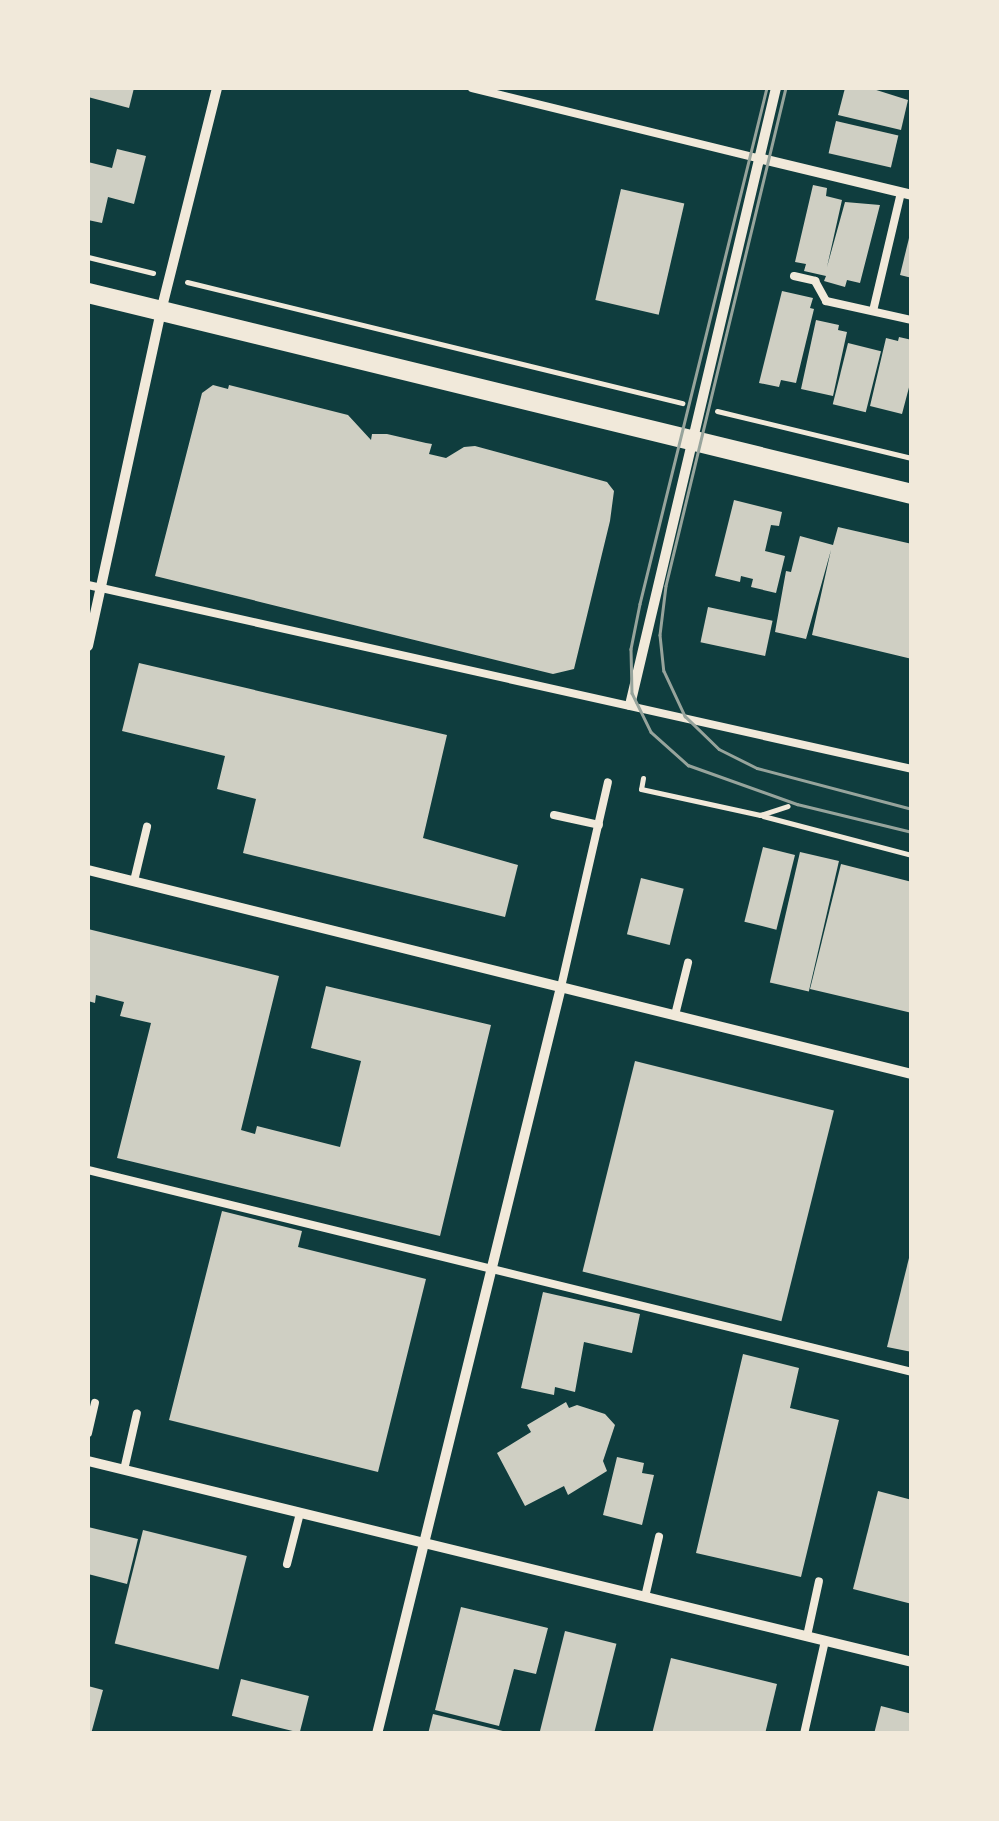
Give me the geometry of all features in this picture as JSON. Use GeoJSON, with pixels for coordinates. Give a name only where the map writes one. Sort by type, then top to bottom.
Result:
{"type":"FeatureCollection","features":[{"type":"Feature","properties":{"kind":"main road"},"geometry":{"type":"LineString","coordinates":[[88,293],[912,494]]}},
{"type":"Feature","properties":{"kind":"street"},"geometry":{"type":"LineString","coordinates":[[88,646],[160,311],[217,88]]}},
{"type":"Feature","properties":{"kind":"street"},"geometry":{"type":"LineString","coordinates":[[630,705],[776,88]]}},
{"type":"Feature","properties":{"kind":"street"},"geometry":{"type":"LineString","coordinates":[[758,158],[906,194]]}},
{"type":"Feature","properties":{"kind":"street"},"geometry":{"type":"LineString","coordinates":[[88,870],[912,1074]]}},
{"type":"Feature","properties":{"kind":"street"},"geometry":{"type":"LineString","coordinates":[[377,1734],[562,987]]}},
{"type":"Feature","properties":{"kind":"street"},"geometry":{"type":"LineString","coordinates":[[88,1461],[912,1662]]}},
{"type":"Feature","properties":{"kind":"lane"},"geometry":{"type":"LineString","coordinates":[[472,88],[758,158]]}},
{"type":"Feature","properties":{"kind":"lane"},"geometry":{"type":"LineString","coordinates":[[873,312],[906,194]]}},
{"type":"Feature","properties":{"kind":"lane"},"geometry":{"type":"LineString","coordinates":[[794,276],[815,281],[826,301],[912,320]]}},
{"type":"Feature","properties":{"kind":"lane"},"geometry":{"type":"LineString","coordinates":[[88,586],[912,769]]}},
{"type":"Feature","properties":{"kind":"lane"},"geometry":{"type":"LineString","coordinates":[[562,987],[608,782]]}},
{"type":"Feature","properties":{"kind":"lane"},"geometry":{"type":"LineString","coordinates":[[554,815],[599,824]]}},
{"type":"Feature","properties":{"kind":"lane"},"geometry":{"type":"LineString","coordinates":[[134,881],[147,826]]}},
{"type":"Feature","properties":{"kind":"lane"},"geometry":{"type":"LineString","coordinates":[[676,1015],[688,963]]}},
{"type":"Feature","properties":{"kind":"lane"},"geometry":{"type":"LineString","coordinates":[[88,1170],[175,1196],[912,1372]]}},
{"type":"Feature","properties":{"kind":"lane"},"geometry":{"type":"LineString","coordinates":[[88,1433],[94,1403]]}},
{"type":"Feature","properties":{"kind":"lane"},"geometry":{"type":"LineString","coordinates":[[124,1470],[137,1413]]}},
{"type":"Feature","properties":{"kind":"lane"},"geometry":{"type":"LineString","coordinates":[[287,1564],[300,1513]]}},
{"type":"Feature","properties":{"kind":"lane"},"geometry":{"type":"LineString","coordinates":[[645,1597],[659,1537]]}},
{"type":"Feature","properties":{"kind":"lane"},"geometry":{"type":"LineString","coordinates":[[807,1636],[819,1582]]}},
{"type":"Feature","properties":{"kind":"lane"},"geometry":{"type":"LineString","coordinates":[[804,1734],[825,1641]]}},
{"type":"Feature","properties":{"kind":"path"},"geometry":{"type":"LineString","coordinates":[[88,257],[912,458]]}},
{"type":"Feature","properties":{"kind":"path"},"geometry":{"type":"LineString","coordinates":[[642,778],[641,789],[912,854]]}},
{"type":"Feature","properties":{"kind":"path"},"geometry":{"type":"LineString","coordinates":[[760,816],[788,806]]}},
{"type":"Feature","properties":{"kind":"building"},"geometry":{"type":"Polygon","coordinates":[[[88,88],[134,88],[129,108],[88,97],[88,88]]]}},
{"type":"Feature","properties":{"kind":"building"},"geometry":{"type":"Polygon","coordinates":[[[845,88],[870,88],[908,100],[901,130],[838,115],[845,88]]]}},
{"type":"Feature","properties":{"kind":"building"},"geometry":{"type":"Polygon","coordinates":[[[836,121],[898,135],[891,168],[829,153],[836,121]]]}},
{"type":"Feature","properties":{"kind":"building"},"geometry":{"type":"Polygon","coordinates":[[[117,149],[146,156],[134,204],[108,197],[102,223],[88,220],[88,162],[112,168],[117,149]]]}},
{"type":"Feature","properties":{"kind":"building"},"geometry":{"type":"Polygon","coordinates":[[[813,185],[827,188],[826,196],[842,200],[827,267],[845,202],[880,205],[860,283],[847,280],[845,287],[824,281],[826,276],[804,271],[806,264],[795,262],[813,185]]]}},
{"type":"Feature","properties":{"kind":"building"},"geometry":{"type":"Polygon","coordinates":[[[621,189],[684,204],[659,315],[595,300],[621,189]]]}},
{"type":"Feature","properties":{"kind":"building"},"geometry":{"type":"Polygon","coordinates":[[[912,234],[912,278],[900,275],[912,234]]]}},
{"type":"Feature","properties":{"kind":"building"},"geometry":{"type":"Polygon","coordinates":[[[782,291],[813,298],[810,308],[814,309],[796,383],[781,380],[779,387],[759,383],[782,291]]]}},
{"type":"Feature","properties":{"kind":"building"},"geometry":{"type":"Polygon","coordinates":[[[816,320],[839,325],[838,330],[847,332],[833,396],[801,389],[816,320]]]}},
{"type":"Feature","properties":{"kind":"building"},"geometry":{"type":"Polygon","coordinates":[[[899,337],[912,340],[912,376],[902,414],[870,406],[886,338],[898,341],[899,337]]]}},
{"type":"Feature","properties":{"kind":"building"},"geometry":{"type":"Polygon","coordinates":[[[848,343],[881,351],[866,412],[833,404],[848,343]]]}},
{"type":"Feature","properties":{"kind":"building"},"geometry":{"type":"Polygon","coordinates":[[[213,385],[228,389],[229,385],[348,415],[371,440],[372,434],[387,434],[432,444],[429,454],[446,458],[464,447],[475,446],[607,482],[614,491],[610,521],[574,669],[553,674],[155,576],[202,393],[213,385]]]}},
{"type":"Feature","properties":{"kind":"building"},"geometry":{"type":"Polygon","coordinates":[[[734,500],[782,512],[779,526],[771,525],[765,551],[785,556],[776,593],[751,587],[753,579],[741,576],[740,582],[715,576],[734,500]]]}},
{"type":"Feature","properties":{"kind":"building"},"geometry":{"type":"Polygon","coordinates":[[[838,527],[912,544],[912,659],[812,635],[831,550],[806,639],[775,632],[786,571],[791,572],[800,536],[833,545],[838,527]]]}},
{"type":"Feature","properties":{"kind":"building"},"geometry":{"type":"Polygon","coordinates":[[[708,607],[773,621],[765,656],[701,642],[708,607]]]}},
{"type":"Feature","properties":{"kind":"building"},"geometry":{"type":"Polygon","coordinates":[[[139,663],[447,735],[423,838],[518,865],[505,917],[243,853],[256,799],[217,789],[225,756],[122,731],[139,663]]]}},
{"type":"Feature","properties":{"kind":"building"},"geometry":{"type":"Polygon","coordinates":[[[763,847],[795,855],[776,930],[744,922],[763,847]]]}},
{"type":"Feature","properties":{"kind":"building"},"geometry":{"type":"Polygon","coordinates":[[[800,852],[839,861],[809,992],[770,983],[800,852]]]}},
{"type":"Feature","properties":{"kind":"building"},"geometry":{"type":"Polygon","coordinates":[[[841,864],[912,882],[912,1013],[810,989],[841,864]]]}},
{"type":"Feature","properties":{"kind":"building"},"geometry":{"type":"Polygon","coordinates":[[[641,878],[684,889],[670,945],[627,934],[641,878]]]}},
{"type":"Feature","properties":{"kind":"building"},"geometry":{"type":"Polygon","coordinates":[[[88,929],[279,976],[241,1130],[255,1134],[257,1126],[340,1147],[361,1061],[311,1048],[326,986],[491,1025],[440,1236],[117,1158],[151,1023],[120,1016],[124,1002],[96,995],[95,1003],[88,1001],[88,929]]]}},
{"type":"Feature","properties":{"kind":"building"},"geometry":{"type":"Polygon","coordinates":[[[635,1061],[834,1111],[781,1321],[583,1272],[635,1061]]]}},
{"type":"Feature","properties":{"kind":"building"},"geometry":{"type":"Polygon","coordinates":[[[222,1211],[302,1231],[298,1247],[426,1279],[378,1472],[169,1420],[222,1211]]]}},
{"type":"Feature","properties":{"kind":"building"},"geometry":{"type":"Polygon","coordinates":[[[912,1254],[912,1352],[887,1347],[912,1254]]]}},
{"type":"Feature","properties":{"kind":"building"},"geometry":{"type":"Polygon","coordinates":[[[543,1292],[640,1314],[632,1353],[584,1342],[575,1392],[555,1387],[554,1395],[521,1388],[543,1292]]]}},
{"type":"Feature","properties":{"kind":"building"},"geometry":{"type":"Polygon","coordinates":[[[743,1354],[799,1368],[790,1408],[839,1420],[801,1577],[696,1553],[743,1354]]]}},
{"type":"Feature","properties":{"kind":"building"},"geometry":{"type":"Polygon","coordinates":[[[566,1402],[569,1408],[577,1405],[605,1414],[615,1425],[603,1461],[607,1471],[568,1495],[564,1486],[525,1506],[497,1453],[531,1432],[527,1425],[566,1402]]]}},
{"type":"Feature","properties":{"kind":"building"},"geometry":{"type":"Polygon","coordinates":[[[617,1457],[644,1463],[642,1473],[654,1475],[642,1525],[603,1515],[617,1457]]]}},
{"type":"Feature","properties":{"kind":"building"},"geometry":{"type":"Polygon","coordinates":[[[878,1491],[912,1500],[912,1604],[853,1589],[878,1491]]]}},
{"type":"Feature","properties":{"kind":"building"},"geometry":{"type":"Polygon","coordinates":[[[88,1527],[138,1539],[127,1584],[88,1574],[88,1527]]]}},
{"type":"Feature","properties":{"kind":"building"},"geometry":{"type":"Polygon","coordinates":[[[143,1530],[247,1556],[219,1669],[115,1644],[143,1530]]]}},
{"type":"Feature","properties":{"kind":"building"},"geometry":{"type":"Polygon","coordinates":[[[461,1607],[548,1628],[536,1674],[514,1669],[499,1726],[435,1710],[461,1607]]]}},
{"type":"Feature","properties":{"kind":"building"},"geometry":{"type":"Polygon","coordinates":[[[565,1631],[616,1644],[594,1734],[539,1734],[565,1631]]]}},
{"type":"Feature","properties":{"kind":"building"},"geometry":{"type":"Polygon","coordinates":[[[671,1658],[777,1684],[765,1734],[652,1734],[671,1658]]]}},
{"type":"Feature","properties":{"kind":"building"},"geometry":{"type":"Polygon","coordinates":[[[241,1679],[309,1696],[300,1733],[232,1716],[241,1679]]]}},
{"type":"Feature","properties":{"kind":"building"},"geometry":{"type":"Polygon","coordinates":[[[88,1686],[103,1690],[91,1734],[88,1734],[88,1686]]]}},
{"type":"Feature","properties":{"kind":"building"},"geometry":{"type":"Polygon","coordinates":[[[881,1706],[912,1714],[912,1734],[874,1734],[881,1706]]]}},
{"type":"Feature","properties":{"kind":"building"},"geometry":{"type":"Polygon","coordinates":[[[433,1714],[507,1732],[507,1734],[428,1734],[433,1714]]]}},
{"type":"Feature","properties":{"kind":"tram line"},"geometry":{"type":"LineString","coordinates":[[767,88],[640,604],[631,649],[632,693],[651,732],[688,765],[797,804],[912,832]]}},
{"type":"Feature","properties":{"kind":"tram line"},"geometry":{"type":"LineString","coordinates":[[786,88],[666,586],[660,635],[664,671],[685,716],[719,749],[757,768],[912,809]]}}]}
